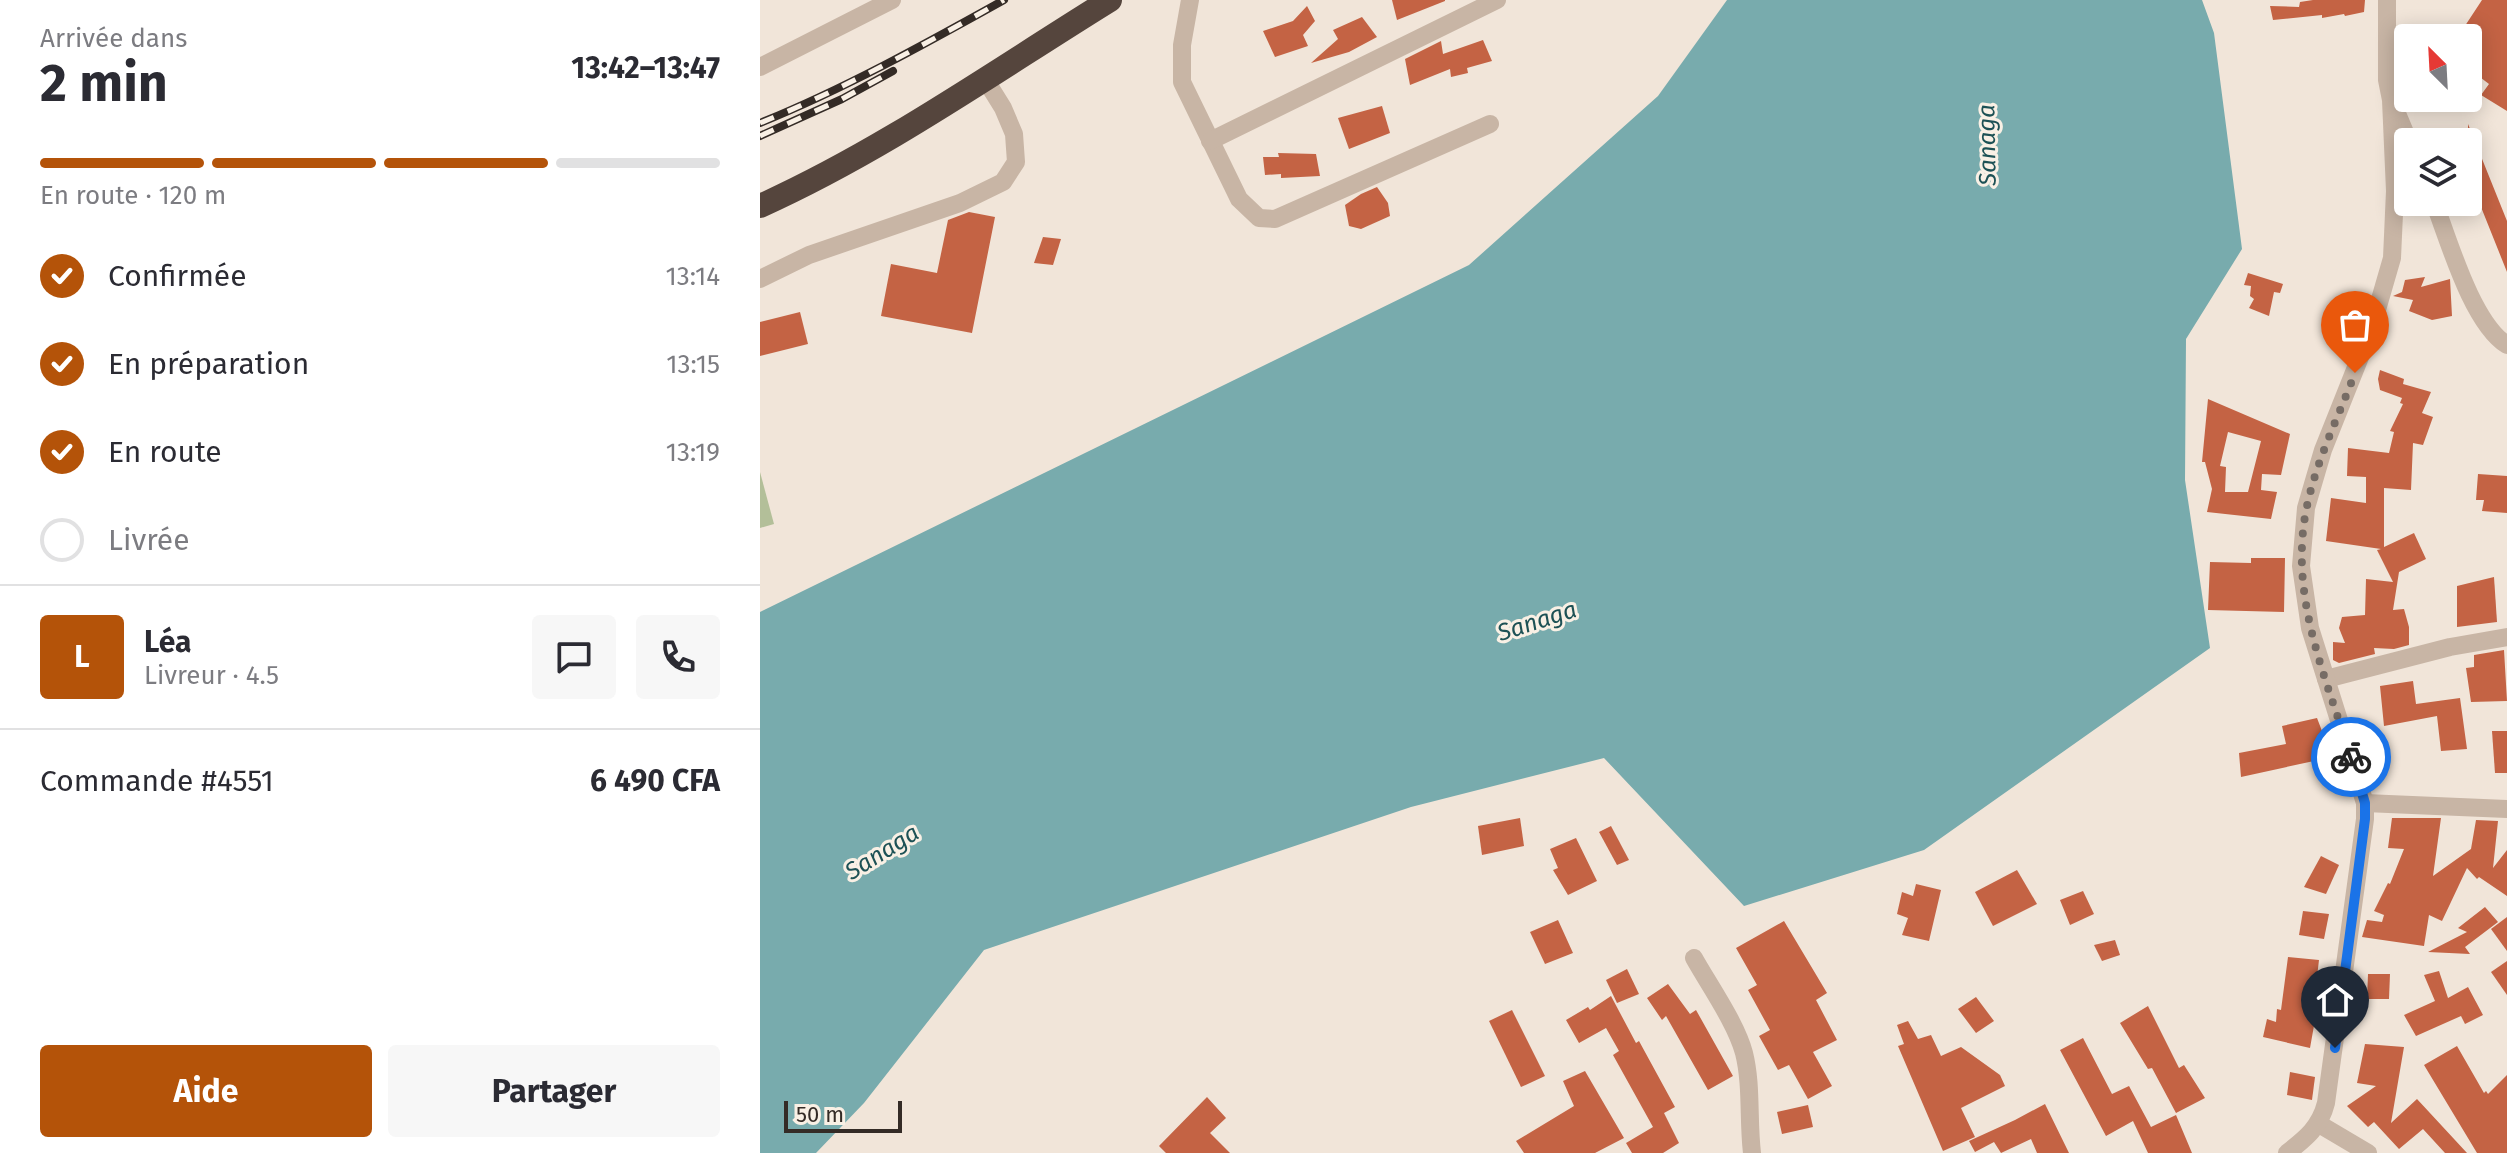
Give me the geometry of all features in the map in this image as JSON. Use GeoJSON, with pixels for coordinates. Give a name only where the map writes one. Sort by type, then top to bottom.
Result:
{"type":"FeatureCollection","features":[{"type":"Feature","properties":{"kind":"highway"},"geometry":{"type":"LineString","coordinates":[[760,206],[854,158],[1110,0]]}},
{"type":"Feature","properties":{"kind":"street"},"geometry":{"type":"LineString","coordinates":[[760,67],[892,0]]}},
{"type":"Feature","properties":{"kind":"street"},"geometry":{"type":"LineString","coordinates":[[1190,0],[1182,45],[1182,82],[1239,199],[1259,218],[1275,219],[1490,124]]}},
{"type":"Feature","properties":{"kind":"street"},"geometry":{"type":"LineString","coordinates":[[1210,141],[1497,0]]}},
{"type":"Feature","properties":{"kind":"street"},"geometry":{"type":"LineString","coordinates":[[2287,1153],[2319,1124],[2326,1103],[2361,855],[2365,803],[2305,607],[2301,566],[2306,508],[2323,450],[2372,327],[2392,258],[2395,191],[2391,100],[2387,80],[2387,0]]}},
{"type":"Feature","properties":{"kind":"street"},"geometry":{"type":"LineString","coordinates":[[760,279],[809,255],[960,203],[1003,182],[1016,162],[1014,134],[985,79]]}},
{"type":"Feature","properties":{"kind":"street"},"geometry":{"type":"LineString","coordinates":[[2391,100],[2403,128]]}},
{"type":"Feature","properties":{"kind":"street"},"geometry":{"type":"LineString","coordinates":[[2439,216],[2465,283],[2484,319],[2499,340],[2507,345]]}},
{"type":"Feature","properties":{"kind":"street"},"geometry":{"type":"LineString","coordinates":[[2326,679],[2450,647],[2507,637]]}},
{"type":"Feature","properties":{"kind":"street"},"geometry":{"type":"LineString","coordinates":[[2365,803],[2507,809]]}},
{"type":"Feature","properties":{"kind":"street"},"geometry":{"type":"LineString","coordinates":[[1694,958],[1737,1034],[1745,1055],[1752,1153]]}},
{"type":"Feature","properties":{"kind":"street"},"geometry":{"type":"LineString","coordinates":[[2319,1124],[2368,1153]]}},
{"type":"Feature","properties":{"kind":"green space"},"geometry":{"type":"Polygon","coordinates":[[[760,472],[774,524],[760,528],[760,472]]]}},
{"type":"Feature","properties":{"kind":"water","name":"Sanaga"},"geometry":{"type":"Polygon","coordinates":[[[1727,0],[2202,0],[2214,33],[2242,249],[2186,339],[2185,480],[2210,648],[1924,850],[1744,906],[1604,758],[1411,807],[984,950],[864,1103],[816,1153],[760,1153],[760,612],[1469,265],[1658,96],[1727,0]]]}},
{"type":"Feature","properties":{"kind":"building"},"geometry":{"type":"Polygon","coordinates":[[[1392,0],[1445,0],[1445,1],[1397,20],[1392,0]]]}},
{"type":"Feature","properties":{"kind":"building"},"geometry":{"type":"Polygon","coordinates":[[[2365,0],[2364,12],[2273,20],[2270,6],[2299,7],[2300,2],[2365,0]]]}},
{"type":"Feature","properties":{"kind":"building"},"geometry":{"type":"Polygon","coordinates":[[[2482,0],[2507,0],[2507,111],[2482,96],[2489,84],[2482,79],[2482,24],[2466,24],[2482,0]]]}},
{"type":"Feature","properties":{"kind":"building"},"geometry":{"type":"Polygon","coordinates":[[[1307,6],[1315,21],[1303,35],[1308,46],[1275,57],[1263,31],[1293,21],[1307,6]]]}},
{"type":"Feature","properties":{"kind":"building"},"geometry":{"type":"Polygon","coordinates":[[[1362,17],[1377,37],[1349,52],[1311,63],[1338,39],[1333,30],[1362,17]]]}},
{"type":"Feature","properties":{"kind":"building"},"geometry":{"type":"Polygon","coordinates":[[[1483,40],[1492,61],[1467,68],[1468,73],[1451,77],[1450,69],[1410,85],[1405,59],[1441,41],[1443,54],[1483,40]]]}},
{"type":"Feature","properties":{"kind":"building"},"geometry":{"type":"Polygon","coordinates":[[[1382,106],[1390,133],[1349,149],[1338,118],[1382,106]]]}},
{"type":"Feature","properties":{"kind":"building"},"geometry":{"type":"Polygon","coordinates":[[[1278,153],[1316,154],[1320,176],[1281,178],[1281,174],[1265,175],[1263,157],[1279,157],[1278,153]]]}},
{"type":"Feature","properties":{"kind":"building"},"geometry":{"type":"Polygon","coordinates":[[[2482,159],[2507,221],[2507,272],[2482,210],[2482,159]]]}},
{"type":"Feature","properties":{"kind":"building"},"geometry":{"type":"Polygon","coordinates":[[[1377,187],[1388,203],[1390,216],[1361,229],[1349,226],[1345,205],[1377,187]]]}},
{"type":"Feature","properties":{"kind":"building"},"geometry":{"type":"Polygon","coordinates":[[[969,212],[995,217],[972,333],[881,316],[891,264],[937,273],[948,220],[969,212]]]}},
{"type":"Feature","properties":{"kind":"building"},"geometry":{"type":"Polygon","coordinates":[[[1043,237],[1061,239],[1053,265],[1034,263],[1043,237]]]}},
{"type":"Feature","properties":{"kind":"building"},"geometry":{"type":"Polygon","coordinates":[[[2248,273],[2283,284],[2280,293],[2274,292],[2269,316],[2249,308],[2254,299],[2250,296],[2251,286],[2244,285],[2248,273]]]}},
{"type":"Feature","properties":{"kind":"building"},"geometry":{"type":"Polygon","coordinates":[[[2425,277],[2421,287],[2450,279],[2452,316],[2432,320],[2409,311],[2413,300],[2393,296],[2402,292],[2405,280],[2425,277]]]}},
{"type":"Feature","properties":{"kind":"building"},"geometry":{"type":"Polygon","coordinates":[[[800,312],[808,344],[760,356],[760,322],[800,312]]]}},
{"type":"Feature","properties":{"kind":"building"},"geometry":{"type":"Polygon","coordinates":[[[2380,370],[2404,379],[2403,384],[2431,392],[2422,413],[2433,417],[2423,445],[2413,443],[2411,490],[2384,488],[2384,547],[2414,533],[2426,559],[2399,572],[2393,610],[2404,609],[2409,627],[2409,645],[2394,649],[2374,648],[2375,654],[2339,663],[2333,660],[2333,642],[2345,643],[2339,628],[2342,617],[2365,615],[2366,579],[2393,582],[2377,550],[2381,549],[2326,541],[2331,498],[2366,503],[2366,477],[2347,476],[2348,448],[2389,453],[2394,432],[2390,431],[2403,404],[2400,403],[2402,398],[2380,390],[2380,370]]]}},
{"type":"Feature","properties":{"kind":"building"},"geometry":{"type":"Polygon","coordinates":[[[2208,399],[2290,434],[2281,475],[2262,474],[2261,490],[2277,492],[2271,519],[2207,512],[2212,489],[2205,462],[2202,462],[2208,399]],[[2228,432],[2220,466],[2226,467],[2225,492],[2248,492],[2261,441],[2228,432]]]}},
{"type":"Feature","properties":{"kind":"building"},"geometry":{"type":"Polygon","coordinates":[[[2478,474],[2507,476],[2507,513],[2482,511],[2484,500],[2476,500],[2478,474]]]}},
{"type":"Feature","properties":{"kind":"building"},"geometry":{"type":"Polygon","coordinates":[[[2251,558],[2285,558],[2284,612],[2208,610],[2210,562],[2251,563],[2251,558]]]}},
{"type":"Feature","properties":{"kind":"building"},"geometry":{"type":"Polygon","coordinates":[[[2494,577],[2497,622],[2457,627],[2457,586],[2494,577]]]}},
{"type":"Feature","properties":{"kind":"building"},"geometry":{"type":"Polygon","coordinates":[[[2504,650],[2507,701],[2471,702],[2466,668],[2474,667],[2474,655],[2504,650]]]}},
{"type":"Feature","properties":{"kind":"building"},"geometry":{"type":"Polygon","coordinates":[[[2413,681],[2416,704],[2460,698],[2467,749],[2441,751],[2437,716],[2384,726],[2380,686],[2413,681]]]}},
{"type":"Feature","properties":{"kind":"building"},"geometry":{"type":"Polygon","coordinates":[[[2317,718],[2332,757],[2241,777],[2239,753],[2286,744],[2282,726],[2317,718]]]}},
{"type":"Feature","properties":{"kind":"building"},"geometry":{"type":"Polygon","coordinates":[[[2492,731],[2507,731],[2507,773],[2495,773],[2492,731]]]}},
{"type":"Feature","properties":{"kind":"building"},"geometry":{"type":"Polygon","coordinates":[[[1520,818],[1524,846],[1482,855],[1478,826],[1520,818]]]}},
{"type":"Feature","properties":{"kind":"building"},"geometry":{"type":"Polygon","coordinates":[[[2392,818],[2441,818],[2433,876],[2471,849],[2476,820],[2498,821],[2493,868],[2507,850],[2507,896],[2479,877],[2477,879],[2467,868],[2442,921],[2429,915],[2424,946],[2362,937],[2367,920],[2382,922],[2384,915],[2374,911],[2390,884],[2404,849],[2388,848],[2392,818]]]}},
{"type":"Feature","properties":{"kind":"building"},"geometry":{"type":"Polygon","coordinates":[[[1611,826],[1629,860],[1617,865],[1599,832],[1611,826]]]}},
{"type":"Feature","properties":{"kind":"building"},"geometry":{"type":"Polygon","coordinates":[[[1576,838],[1597,881],[1568,895],[1553,870],[1558,868],[1550,849],[1576,838]]]}},
{"type":"Feature","properties":{"kind":"building"},"geometry":{"type":"Polygon","coordinates":[[[2321,856],[2339,865],[2326,894],[2304,887],[2321,856]]]}},
{"type":"Feature","properties":{"kind":"building"},"geometry":{"type":"Polygon","coordinates":[[[2017,870],[2037,904],[1993,926],[1975,892],[2017,870]]]}},
{"type":"Feature","properties":{"kind":"building"},"geometry":{"type":"Polygon","coordinates":[[[1916,884],[1941,890],[1929,941],[1902,935],[1908,918],[1897,914],[1902,892],[1913,896],[1916,884]]]}},
{"type":"Feature","properties":{"kind":"building"},"geometry":{"type":"Polygon","coordinates":[[[2083,891],[2094,914],[2070,925],[2060,900],[2083,891]]]}},
{"type":"Feature","properties":{"kind":"building"},"geometry":{"type":"Polygon","coordinates":[[[2485,907],[2498,922],[2465,947],[2470,954],[2428,952],[2467,932],[2458,928],[2485,907]]]}},
{"type":"Feature","properties":{"kind":"building"},"geometry":{"type":"Polygon","coordinates":[[[2303,911],[2329,914],[2324,939],[2299,935],[2303,911]]]}},
{"type":"Feature","properties":{"kind":"building"},"geometry":{"type":"Polygon","coordinates":[[[2507,917],[2507,951],[2491,929],[2507,917]]]}},
{"type":"Feature","properties":{"kind":"building"},"geometry":{"type":"Polygon","coordinates":[[[1558,920],[1573,953],[1545,964],[1530,932],[1558,920]]]}},
{"type":"Feature","properties":{"kind":"building"},"geometry":{"type":"Polygon","coordinates":[[[1784,921],[1827,993],[1816,1000],[1837,1040],[1813,1052],[1832,1086],[1808,1099],[1789,1065],[1778,1070],[1759,1036],[1770,1030],[1748,990],[1757,985],[1736,948],[1784,921]]]}},
{"type":"Feature","properties":{"kind":"building"},"geometry":{"type":"Polygon","coordinates":[[[2115,940],[2120,955],[2102,961],[2094,945],[2115,940]]]}},
{"type":"Feature","properties":{"kind":"building"},"geometry":{"type":"Polygon","coordinates":[[[2288,957],[2319,960],[2310,1048],[2263,1037],[2267,1019],[2276,1022],[2277,1009],[2281,1010],[2288,957]]]}},
{"type":"Feature","properties":{"kind":"building"},"geometry":{"type":"Polygon","coordinates":[[[2507,961],[2507,995],[2491,972],[2507,961]]]}},
{"type":"Feature","properties":{"kind":"building"},"geometry":{"type":"Polygon","coordinates":[[[1627,969],[1639,994],[1617,1003],[1606,980],[1627,969]]]}},
{"type":"Feature","properties":{"kind":"building"},"geometry":{"type":"Polygon","coordinates":[[[2439,971],[2448,998],[2468,987],[2483,1015],[2465,1024],[2461,1016],[2416,1036],[2404,1015],[2435,1001],[2424,975],[2439,971]]]}},
{"type":"Feature","properties":{"kind":"building"},"geometry":{"type":"Polygon","coordinates":[[[2368,974],[2390,974],[2389,999],[2367,999],[2368,974]]]}},
{"type":"Feature","properties":{"kind":"building"},"geometry":{"type":"Polygon","coordinates":[[[1668,984],[1690,1014],[1696,1010],[1733,1076],[1708,1090],[1666,1016],[1662,1020],[1647,998],[1668,984]]]}},
{"type":"Feature","properties":{"kind":"building"},"geometry":{"type":"Polygon","coordinates":[[[1611,996],[1675,1107],[1664,1113],[1679,1143],[1663,1153],[1632,1153],[1626,1143],[1653,1127],[1613,1055],[1619,1051],[1606,1028],[1579,1043],[1566,1020],[1588,1007],[1590,1010],[1611,996]]]}},
{"type":"Feature","properties":{"kind":"building"},"geometry":{"type":"Polygon","coordinates":[[[1976,997],[1994,1021],[1976,1033],[1958,1009],[1976,997]]]}},
{"type":"Feature","properties":{"kind":"building"},"geometry":{"type":"Polygon","coordinates":[[[2148,1006],[2179,1068],[2184,1065],[2205,1098],[2176,1113],[2152,1068],[2148,1069],[2120,1023],[2148,1006]]]}},
{"type":"Feature","properties":{"kind":"building"},"geometry":{"type":"Polygon","coordinates":[[[1512,1010],[1545,1076],[1521,1087],[1489,1021],[1512,1010]]]}},
{"type":"Feature","properties":{"kind":"building"},"geometry":{"type":"Polygon","coordinates":[[[1908,1021],[1918,1039],[1931,1035],[1941,1056],[1961,1047],[2000,1075],[2005,1086],[1961,1108],[1975,1137],[1943,1151],[1898,1046],[1904,1044],[1897,1025],[1908,1021]]]}},
{"type":"Feature","properties":{"kind":"building"},"geometry":{"type":"Polygon","coordinates":[[[2083,1038],[2112,1094],[2129,1086],[2151,1127],[2176,1115],[2192,1153],[2148,1153],[2133,1121],[2106,1136],[2060,1050],[2083,1038]]]}},
{"type":"Feature","properties":{"kind":"building"},"geometry":{"type":"Polygon","coordinates":[[[2365,1044],[2404,1047],[2391,1123],[2417,1099],[2467,1153],[2445,1153],[2423,1129],[2399,1149],[2374,1122],[2368,1127],[2347,1106],[2376,1086],[2357,1083],[2365,1044]]]}},
{"type":"Feature","properties":{"kind":"building"},"geometry":{"type":"Polygon","coordinates":[[[2457,1046],[2484,1093],[2486,1091],[2488,1094],[2507,1075],[2507,1153],[2477,1153],[2424,1065],[2457,1046]]]}},
{"type":"Feature","properties":{"kind":"building"},"geometry":{"type":"Polygon","coordinates":[[[1585,1071],[1624,1138],[1595,1153],[1524,1153],[1516,1141],[1574,1106],[1563,1081],[1585,1071]]]}},
{"type":"Feature","properties":{"kind":"building"},"geometry":{"type":"Polygon","coordinates":[[[2290,1072],[2315,1077],[2312,1100],[2287,1095],[2290,1072]]]}},
{"type":"Feature","properties":{"kind":"building"},"geometry":{"type":"Polygon","coordinates":[[[1207,1097],[1226,1118],[1210,1133],[1230,1153],[1166,1153],[1159,1146],[1207,1097]]]}},
{"type":"Feature","properties":{"kind":"building"},"geometry":{"type":"Polygon","coordinates":[[[2045,1104],[2069,1153],[2037,1153],[2031,1139],[2001,1153],[1994,1142],[1975,1152],[1969,1141],[2045,1104]]]}},
{"type":"Feature","properties":{"kind":"building"},"geometry":{"type":"Polygon","coordinates":[[[1808,1105],[1813,1127],[1782,1134],[1777,1112],[1808,1105]]]}},
{"type":"Feature","properties":{"kind":"railway"},"geometry":{"type":"LineString","coordinates":[[760,123],[853,81],[1004,0]]}},
{"type":"Feature","properties":{"kind":"railway"},"geometry":{"type":"LineString","coordinates":[[760,136],[842,99],[893,71]]}},
{"type":"Feature","properties":{"kind":"way so far"},"geometry":{"type":"LineString","coordinates":[[2351,757],[2310,628],[2301,566],[2306,508],[2323,450],[2355,373]]}},
{"type":"Feature","properties":{"kind":"route"},"geometry":{"type":"LineString","coordinates":[[2335,1048],[2365,819],[2365,803],[2351,757]]}}]}
